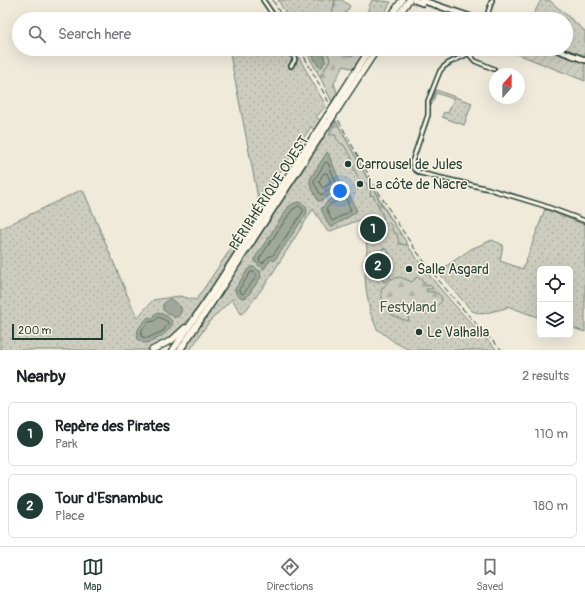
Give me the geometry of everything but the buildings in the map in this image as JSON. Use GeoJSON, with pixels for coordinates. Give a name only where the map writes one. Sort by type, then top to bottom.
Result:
{"type":"FeatureCollection","features":[{"type":"Feature","properties":{"kind":"highway"},"geometry":{"type":"LineString","coordinates":[[396,12],[408,0]]}},
{"type":"Feature","properties":{"kind":"highway"},"geometry":{"type":"LineString","coordinates":[[400,12],[408,0]]}},
{"type":"Feature","properties":{"kind":"highway","name":"PÉRIPHÉRIQUE OUEST"},"geometry":{"type":"LineString","coordinates":[[337,106],[366,56]]}},
{"type":"Feature","properties":{"kind":"highway","name":"PÉRIPHÉRIQUE OUEST"},"geometry":{"type":"LineString","coordinates":[[173,350],[372,56]]}},
{"type":"Feature","properties":{"kind":"highway","name":"PÉRIPHÉRIQUE OUEST"},"geometry":{"type":"LineString","coordinates":[[180,350],[208,310],[319,133]]}},
{"type":"Feature","properties":{"kind":"highway"},"geometry":{"type":"LineString","coordinates":[[152,350],[169,342],[179,334],[210,296]]}},
{"type":"Feature","properties":{"kind":"main road"},"geometry":{"type":"LineString","coordinates":[[408,0],[447,12]]}},
{"type":"Feature","properties":{"kind":"main road"},"geometry":{"type":"LineString","coordinates":[[421,0],[456,12]]}},
{"type":"Feature","properties":{"kind":"main road"},"geometry":{"type":"LineString","coordinates":[[573,56],[585,60]]}},
{"type":"Feature","properties":{"kind":"street"},"geometry":{"type":"LineString","coordinates":[[264,0],[272,12]]}},
{"type":"Feature","properties":{"kind":"street"},"geometry":{"type":"LineString","coordinates":[[488,12],[492,0]]}},
{"type":"Feature","properties":{"kind":"street"},"geometry":{"type":"LineString","coordinates":[[291,66],[295,60],[294,56]]}},
{"type":"Feature","properties":{"kind":"street"},"geometry":{"type":"LineString","coordinates":[[465,56],[444,66],[440,71],[428,101],[428,115],[412,162],[414,169],[420,173],[488,189],[536,203],[585,221]]}},
{"type":"Feature","properties":{"kind":"street"},"geometry":{"type":"LineString","coordinates":[[470,56],[475,62],[491,68]]}},
{"type":"Feature","properties":{"kind":"green space"},"geometry":{"type":"Polygon","coordinates":[[[278,0],[335,0],[333,12],[285,12],[278,0]]]}},
{"type":"Feature","properties":{"kind":"green space"},"geometry":{"type":"Polygon","coordinates":[[[335,0],[342,0],[350,6],[346,12],[333,12],[335,0]]]}},
{"type":"Feature","properties":{"kind":"green space"},"geometry":{"type":"Polygon","coordinates":[[[372,0],[391,2],[385,12],[367,12],[372,0]]]}},
{"type":"Feature","properties":{"kind":"green space"},"geometry":{"type":"Polygon","coordinates":[[[541,0],[549,0],[563,12],[535,12],[541,0]]]}},
{"type":"Feature","properties":{"kind":"green space"},"geometry":{"type":"Polygon","coordinates":[[[573,21],[585,31],[585,56],[573,52],[573,21]]]}},
{"type":"Feature","properties":{"kind":"green space","name":"Festyland"},"geometry":{"type":"Polygon","coordinates":[[[230,56],[289,56],[297,64],[294,56],[298,56],[326,106],[316,117],[330,128],[335,120],[336,121],[382,204],[422,266],[442,291],[497,350],[410,350],[396,343],[377,329],[370,312],[366,288],[365,277],[367,250],[364,226],[359,220],[328,232],[313,209],[267,282],[246,310],[241,314],[232,299],[209,322],[190,350],[184,350],[324,138],[311,127],[259,203],[230,56]]]}},
{"type":"Feature","properties":{"kind":"green space"},"geometry":{"type":"Polygon","coordinates":[[[309,56],[329,56],[330,60],[320,77],[309,56]]]}},
{"type":"Feature","properties":{"kind":"green space"},"geometry":{"type":"Polygon","coordinates":[[[329,56],[362,56],[354,68],[343,66],[334,83],[337,92],[332,102],[320,77],[330,60],[329,56]]]}},
{"type":"Feature","properties":{"kind":"green space"},"geometry":{"type":"Polygon","coordinates":[[[522,56],[565,56],[585,63],[585,81],[522,56]]]}},
{"type":"Feature","properties":{"kind":"green space"},"geometry":{"type":"Polygon","coordinates":[[[436,90],[472,103],[464,125],[442,117],[444,112],[448,113],[454,99],[436,93],[431,106],[436,90]]]}},
{"type":"Feature","properties":{"kind":"green space"},"geometry":{"type":"Polygon","coordinates":[[[336,121],[383,207],[407,243],[406,245],[399,244],[397,234],[393,232],[389,223],[381,222],[380,220],[384,218],[373,195],[370,196],[371,191],[367,187],[367,184],[358,178],[352,166],[352,158],[343,144],[341,144],[336,138],[336,135],[329,135],[336,121]]]}},
{"type":"Feature","properties":{"kind":"green space"},"geometry":{"type":"Polygon","coordinates":[[[81,190],[84,192],[137,318],[153,300],[179,296],[196,300],[257,210],[259,203],[261,210],[200,304],[184,325],[171,338],[152,349],[0,350],[0,229],[81,190]]]}},
{"type":"Feature","properties":{"kind":"green space"},"geometry":{"type":"Polygon","coordinates":[[[545,209],[585,225],[585,332],[573,328],[573,266],[537,266],[537,317],[507,306],[506,308],[482,314],[472,311],[438,272],[471,249],[492,240],[503,245],[500,261],[523,269],[545,209]]]}},
{"type":"Feature","properties":{"kind":"green space"},"geometry":{"type":"Polygon","coordinates":[[[385,248],[389,252],[388,264],[391,275],[385,282],[383,281],[381,257],[384,256],[380,252],[385,248]]]}},
{"type":"Feature","properties":{"kind":"green space"},"geometry":{"type":"Polygon","coordinates":[[[400,277],[412,282],[417,277],[419,278],[427,286],[430,285],[433,288],[426,289],[427,292],[437,293],[442,301],[430,313],[425,314],[418,308],[413,309],[409,315],[409,321],[392,315],[385,308],[381,290],[391,279],[400,277]]]}},
{"type":"Feature","properties":{"kind":"water"},"geometry":{"type":"Polygon","coordinates":[[[313,56],[324,56],[325,61],[322,67],[318,66],[313,56]]]}},
{"type":"Feature","properties":{"kind":"water"},"geometry":{"type":"Polygon","coordinates":[[[327,152],[342,186],[318,201],[310,184],[310,179],[327,152]]]}},
{"type":"Feature","properties":{"kind":"water"},"geometry":{"type":"Polygon","coordinates":[[[345,191],[348,192],[357,211],[332,227],[329,226],[321,209],[328,201],[345,191]]]}},
{"type":"Feature","properties":{"kind":"water"},"geometry":{"type":"Polygon","coordinates":[[[300,202],[306,206],[307,213],[274,261],[271,259],[264,269],[255,262],[255,258],[289,206],[300,202]]]}},
{"type":"Feature","properties":{"kind":"water"},"geometry":{"type":"Polygon","coordinates":[[[254,267],[260,271],[261,277],[247,297],[244,298],[236,294],[235,289],[248,269],[254,267]]]}},
{"type":"Feature","properties":{"kind":"water"},"geometry":{"type":"Polygon","coordinates":[[[169,299],[181,307],[181,312],[178,317],[174,317],[163,310],[163,304],[169,299]]]}},
{"type":"Feature","properties":{"kind":"water"},"geometry":{"type":"Polygon","coordinates":[[[156,313],[168,317],[173,323],[161,336],[148,343],[138,340],[137,333],[139,327],[148,317],[153,318],[156,313]]]}},
{"type":"Feature","properties":{"kind":"railway"},"geometry":{"type":"LineString","coordinates":[[273,0],[279,12]]}},
{"type":"Feature","properties":{"kind":"railway"},"geometry":{"type":"LineString","coordinates":[[304,56],[369,176],[415,249],[456,301],[502,350]]}},
{"type":"Feature","properties":{"kind":"place","name":"Carrousel de Jules"},"geometry":{"type":"Point","coordinates":[348,164]}},
{"type":"Feature","properties":{"kind":"place","name":"La côte de Nacre"},"geometry":{"type":"Point","coordinates":[360,184]}},
{"type":"Feature","properties":{"kind":"place","name":"Repère des Pirates"},"geometry":{"type":"Point","coordinates":[373,229]}},
{"type":"Feature","properties":{"kind":"place","name":"Tour d'Esnambuc"},"geometry":{"type":"Point","coordinates":[378,266]}},
{"type":"Feature","properties":{"kind":"place","name":"Salle Asgard"},"geometry":{"type":"Point","coordinates":[409,269]}},
{"type":"Feature","properties":{"kind":"place","name":"Le Valhalla"},"geometry":{"type":"Point","coordinates":[419,332]}}]}
